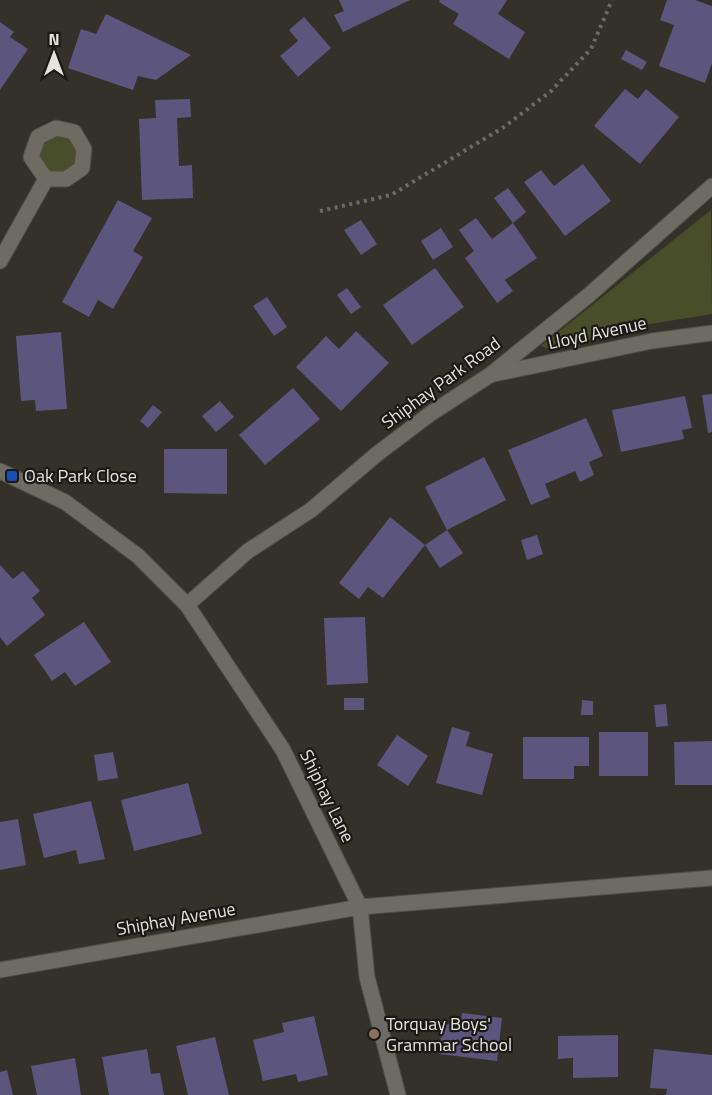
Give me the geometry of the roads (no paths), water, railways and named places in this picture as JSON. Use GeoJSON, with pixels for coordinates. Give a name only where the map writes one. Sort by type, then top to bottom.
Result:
{"type":"FeatureCollection","features":[{"type":"Feature","properties":{"kind":"street"},"geometry":{"type":"LineString","coordinates":[[0,261],[46,179]]}},
{"type":"Feature","properties":{"kind":"street","name":"Shiphay Park Road"},"geometry":{"type":"LineString","coordinates":[[188,605],[248,551],[311,510],[377,454],[421,421],[490,375],[589,295],[712,186]]}},
{"type":"Feature","properties":{"kind":"street","name":"Lloyd Avenue"},"geometry":{"type":"LineString","coordinates":[[490,375],[652,341],[712,333]]}},
{"type":"Feature","properties":{"kind":"street","name":"Shiphay Lane"},"geometry":{"type":"LineString","coordinates":[[0,471],[65,502],[138,556],[188,605],[283,750],[360,907]]}},
{"type":"Feature","properties":{"kind":"street"},"geometry":{"type":"LineString","coordinates":[[398,1095],[367,977],[360,907],[712,878]]}},
{"type":"Feature","properties":{"kind":"street","name":"Shiphay Avenue"},"geometry":{"type":"LineString","coordinates":[[0,970],[360,907]]}},
{"type":"Feature","properties":{"kind":"place","name":"Oak Park Close"},"geometry":{"type":"Point","coordinates":[12,476]}},
{"type":"Feature","properties":{"kind":"place","name":"Torquay Boys' Grammar School"},"geometry":{"type":"Point","coordinates":[374,1034]}}]}
